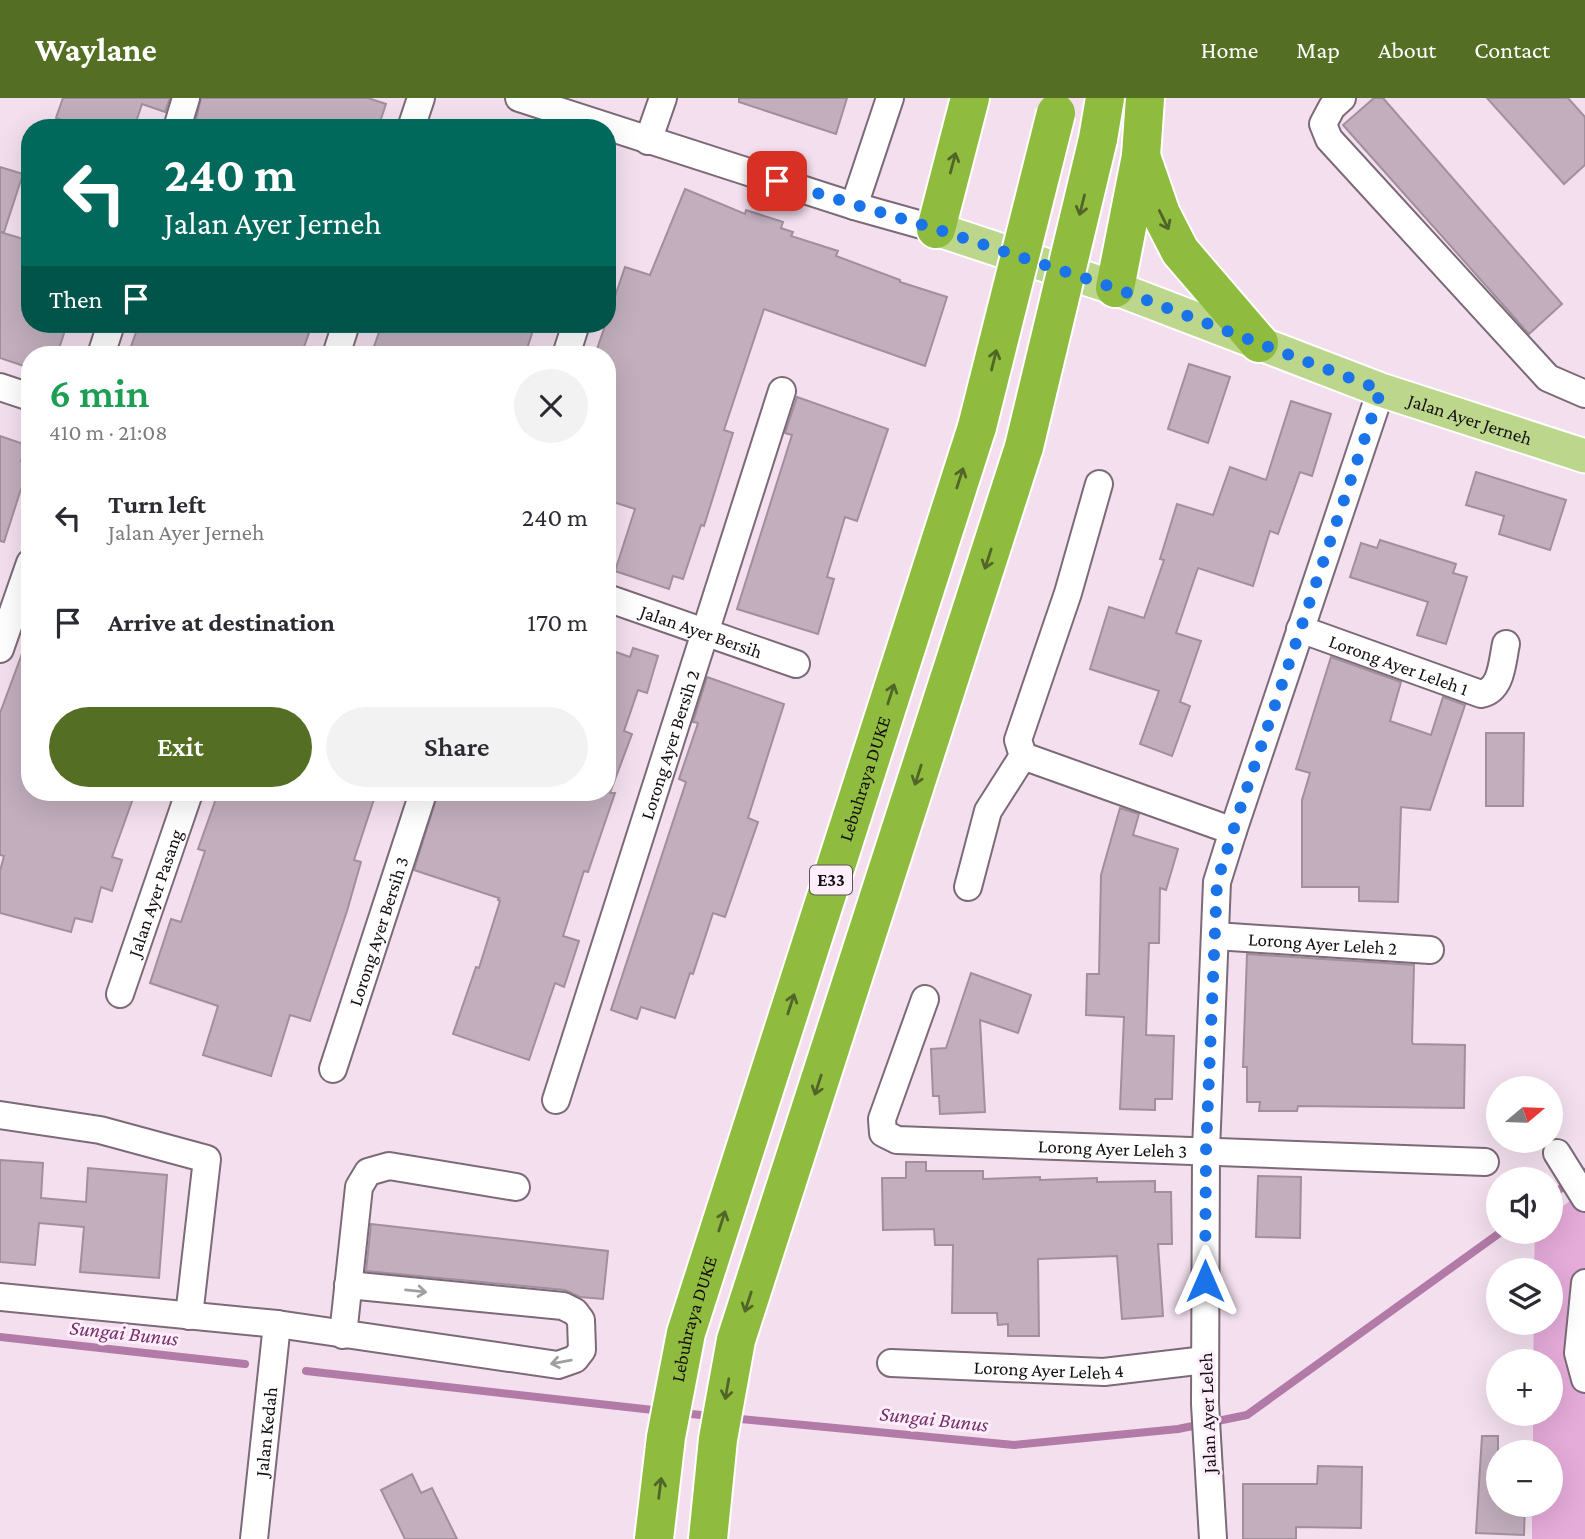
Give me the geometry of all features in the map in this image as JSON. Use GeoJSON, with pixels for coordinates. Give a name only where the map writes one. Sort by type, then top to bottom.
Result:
{"type":"FeatureCollection","features":[{"type":"Feature","properties":{"kind":"highway"},"geometry":{"type":"LineString","coordinates":[[936,229],[970,98]]}},
{"type":"Feature","properties":{"kind":"highway","name":"E33"},"geometry":{"type":"LineString","coordinates":[[710,1531],[718,1439],[736,1339],[1024,447],[1098,139],[1105,98]]}},
{"type":"Feature","properties":{"kind":"highway"},"geometry":{"type":"LineString","coordinates":[[1115,288],[1141,156],[1145,98]]}},
{"type":"Feature","properties":{"kind":"highway","name":"Lebuhraya DUKE"},"geometry":{"type":"LineString","coordinates":[[654,1539],[666,1437],[686,1333],[977,426],[1057,106]]}},
{"type":"Feature","properties":{"kind":"highway"},"geometry":{"type":"LineString","coordinates":[[1141,156],[1161,214],[1180,251],[1259,343]]}},
{"type":"Feature","properties":{"kind":"main road","name":"Jalan Ayer Jerneh"},"geometry":{"type":"LineString","coordinates":[[936,229],[1115,288],[1381,390],[1585,456]]}},
{"type":"Feature","properties":{"kind":"street"},"geometry":{"type":"LineString","coordinates":[[180,119],[186,98]]}},
{"type":"Feature","properties":{"kind":"street"},"geometry":{"type":"LineString","coordinates":[[414,119],[421,98]]}},
{"type":"Feature","properties":{"kind":"street","name":"Jalan Ayer Jerneh"},"geometry":{"type":"LineString","coordinates":[[519,98],[582,119]]}},
{"type":"Feature","properties":{"kind":"street"},"geometry":{"type":"LineString","coordinates":[[648,141],[663,98]]}},
{"type":"Feature","properties":{"kind":"street"},"geometry":{"type":"LineString","coordinates":[[854,206],[890,98]]}},
{"type":"Feature","properties":{"kind":"street"},"geometry":{"type":"LineString","coordinates":[[1342,98],[1332,107],[1323,124],[1329,139],[1548,378],[1585,394]]}},
{"type":"Feature","properties":{"kind":"street","name":"Jalan Ayer Jerneh"},"geometry":{"type":"LineString","coordinates":[[616,130],[854,206],[936,229]]}},
{"type":"Feature","properties":{"kind":"street"},"geometry":{"type":"LineString","coordinates":[[0,387],[21,394]]}},
{"type":"Feature","properties":{"kind":"street","name":"Jalan Ayer Leleh"},"geometry":{"type":"LineString","coordinates":[[1213,1539],[1205,1404],[1206,1150],[1217,882],[1381,390]]}},
{"type":"Feature","properties":{"kind":"street","name":"Lorong Ayer Bersih 2"},"geometry":{"type":"LineString","coordinates":[[556,1100],[782,391]]}},
{"type":"Feature","properties":{"kind":"street"},"geometry":{"type":"LineString","coordinates":[[968,887],[988,811],[1023,756],[1018,740],[1068,593],[1099,484]]}},
{"type":"Feature","properties":{"kind":"street"},"geometry":{"type":"LineString","coordinates":[[0,649],[21,589]]}},
{"type":"Feature","properties":{"kind":"street","name":"Jalan Ayer Bersih"},"geometry":{"type":"LineString","coordinates":[[616,601],[796,664]]}},
{"type":"Feature","properties":{"kind":"street","name":"Lorong Ayer Leleh 1"},"geometry":{"type":"LineString","coordinates":[[1300,629],[1481,694],[1495,687],[1506,644]]}},
{"type":"Feature","properties":{"kind":"street"},"geometry":{"type":"LineString","coordinates":[[1023,756],[1233,831]]}},
{"type":"Feature","properties":{"kind":"street","name":"Jalan Ayer Pasang"},"geometry":{"type":"LineString","coordinates":[[120,994],[186,801]]}},
{"type":"Feature","properties":{"kind":"street","name":"Lorong Ayer Bersih 3"},"geometry":{"type":"LineString","coordinates":[[333,1069],[420,801]]}},
{"type":"Feature","properties":{"kind":"street","name":"Lorong Ayer Leleh 2"},"geometry":{"type":"LineString","coordinates":[[1215,936],[1430,950]]}},
{"type":"Feature","properties":{"kind":"street","name":"Lorong Ayer Leleh 3"},"geometry":{"type":"LineString","coordinates":[[925,999],[882,1119],[883,1133],[897,1140],[1485,1161]]}},
{"type":"Feature","properties":{"kind":"street"},"geometry":{"type":"LineString","coordinates":[[0,1115],[100,1130],[207,1159],[189,1316]]}},
{"type":"Feature","properties":{"kind":"street"},"geometry":{"type":"LineString","coordinates":[[1557,1153],[1585,1197]]}},
{"type":"Feature","properties":{"kind":"street"},"geometry":{"type":"LineString","coordinates":[[343,1335],[359,1187],[368,1172],[389,1166],[516,1186]]}},
{"type":"Feature","properties":{"kind":"street"},"geometry":{"type":"LineString","coordinates":[[1585,1283],[1578,1353],[1585,1379]]}},
{"type":"Feature","properties":{"kind":"street"},"geometry":{"type":"LineString","coordinates":[[0,1297],[277,1324],[558,1365],[575,1359],[582,1350],[581,1321],[575,1312],[563,1306],[348,1285]]}},
{"type":"Feature","properties":{"kind":"street","name":"Jalan Kedah"},"geometry":{"type":"LineString","coordinates":[[254,1539],[277,1324]]}},
{"type":"Feature","properties":{"kind":"street","name":"Lorong Ayer Leleh 4"},"geometry":{"type":"LineString","coordinates":[[891,1363],[1104,1372],[1205,1360]]}},
{"type":"Feature","properties":{"kind":"shaded area"},"geometry":{"type":"Polygon","coordinates":[[[1585,1191],[1585,1539],[1532,1539],[1532,1517],[1563,1517],[1563,1440],[1533,1440],[1533,1426],[1563,1426],[1563,1349],[1533,1349],[1534,1335],[1563,1335],[1563,1258],[1534,1258],[1535,1244],[1563,1244],[1563,1206],[1585,1191]]]}},
{"type":"Feature","properties":{"kind":"building"},"geometry":{"type":"Polygon","coordinates":[[[63,98],[170,98],[165,112],[142,104],[137,119],[56,118],[63,98]]]}},
{"type":"Feature","properties":{"kind":"building"},"geometry":{"type":"Polygon","coordinates":[[[201,98],[368,98],[386,104],[381,119],[196,119],[201,98]]]}},
{"type":"Feature","properties":{"kind":"building"},"geometry":{"type":"Polygon","coordinates":[[[739,98],[847,98],[836,134],[739,102],[739,98]]]}},
{"type":"Feature","properties":{"kind":"building"},"geometry":{"type":"Polygon","coordinates":[[[1374,98],[1383,98],[1562,304],[1529,334],[1343,125],[1374,98]]]}},
{"type":"Feature","properties":{"kind":"building"},"geometry":{"type":"Polygon","coordinates":[[[1487,98],[1568,98],[1585,117],[1585,165],[1564,184],[1487,98]]]}},
{"type":"Feature","properties":{"kind":"building"},"geometry":{"type":"Polygon","coordinates":[[[0,167],[21,173],[21,180],[4,232],[0,232],[0,167]]]}},
{"type":"Feature","properties":{"kind":"building"},"geometry":{"type":"Polygon","coordinates":[[[685,189],[745,214],[746,210],[783,222],[781,228],[793,232],[791,236],[838,251],[836,256],[900,282],[947,297],[925,366],[764,309],[724,430],[733,433],[704,526],[701,525],[683,579],[673,576],[669,589],[616,571],[635,509],[616,503],[616,346],[598,346],[602,333],[616,333],[616,293],[625,267],[650,275],[685,189]]]}},
{"type":"Feature","properties":{"kind":"building"},"geometry":{"type":"Polygon","coordinates":[[[0,232],[21,238],[21,333],[64,333],[60,346],[21,346],[21,365],[0,358],[0,232]]]}},
{"type":"Feature","properties":{"kind":"building"},"geometry":{"type":"Polygon","coordinates":[[[136,333],[309,333],[304,346],[131,346],[136,333]]]}},
{"type":"Feature","properties":{"kind":"building"},"geometry":{"type":"Polygon","coordinates":[[[379,333],[532,333],[528,346],[374,346],[379,333]]]}},
{"type":"Feature","properties":{"kind":"building"},"geometry":{"type":"Polygon","coordinates":[[[1189,364],[1230,377],[1208,443],[1168,429],[1189,364]]]}},
{"type":"Feature","properties":{"kind":"building"},"geometry":{"type":"Polygon","coordinates":[[[797,397],[888,429],[857,521],[845,517],[827,577],[834,579],[818,634],[737,609],[792,435],[785,433],[797,397]]]}},
{"type":"Feature","properties":{"kind":"building"},"geometry":{"type":"Polygon","coordinates":[[[1291,401],[1331,414],[1312,476],[1300,472],[1278,534],[1270,531],[1253,586],[1198,568],[1176,633],[1201,641],[1180,702],[1190,706],[1172,756],[1140,744],[1159,691],[1090,669],[1109,607],[1144,618],[1164,560],[1160,559],[1177,504],[1213,515],[1230,467],[1266,480],[1291,401]]]}},
{"type":"Feature","properties":{"kind":"building"},"geometry":{"type":"Polygon","coordinates":[[[0,436],[21,443],[21,489],[4,542],[0,541],[0,436]]]}},
{"type":"Feature","properties":{"kind":"building"},"geometry":{"type":"Polygon","coordinates":[[[1476,472],[1566,500],[1550,550],[1499,534],[1504,516],[1466,505],[1476,472]]]}},
{"type":"Feature","properties":{"kind":"building"},"geometry":{"type":"Polygon","coordinates":[[[1380,540],[1456,564],[1453,573],[1467,577],[1446,644],[1417,635],[1428,602],[1350,577],[1361,543],[1377,548],[1380,540]]]}},
{"type":"Feature","properties":{"kind":"building"},"geometry":{"type":"Polygon","coordinates":[[[633,648],[658,656],[647,693],[638,690],[624,731],[632,734],[616,777],[616,652],[630,657],[633,648]]]}},
{"type":"Feature","properties":{"kind":"building"},"geometry":{"type":"Polygon","coordinates":[[[21,656],[21,801],[132,801],[112,857],[122,860],[112,891],[101,887],[92,922],[75,918],[71,932],[0,913],[0,871],[4,856],[0,855],[0,713],[21,656]]]}},
{"type":"Feature","properties":{"kind":"building"},"geometry":{"type":"Polygon","coordinates":[[[1331,657],[1401,682],[1390,721],[1431,735],[1443,697],[1465,705],[1430,810],[1401,807],[1398,902],[1359,901],[1359,887],[1302,887],[1302,800],[1310,773],[1296,769],[1331,657]]]}},
{"type":"Feature","properties":{"kind":"building"},"geometry":{"type":"Polygon","coordinates":[[[707,677],[784,704],[748,818],[758,822],[725,917],[713,913],[675,1018],[641,1007],[637,1019],[611,1010],[686,782],[679,779],[698,723],[693,722],[707,677]]]}},
{"type":"Feature","properties":{"kind":"building"},"geometry":{"type":"Polygon","coordinates":[[[1486,733],[1524,733],[1523,806],[1486,806],[1486,733]]]}},
{"type":"Feature","properties":{"kind":"building"},"geometry":{"type":"Polygon","coordinates":[[[215,801],[373,801],[354,860],[361,862],[347,911],[310,1021],[290,1015],[271,1076],[203,1055],[218,1006],[150,983],[171,919],[181,922],[205,851],[198,849],[215,801]]]}},
{"type":"Feature","properties":{"kind":"building"},"geometry":{"type":"Polygon","coordinates":[[[436,801],[612,801],[588,872],[584,871],[563,936],[579,941],[564,987],[555,983],[529,1060],[453,1034],[476,967],[479,968],[499,898],[414,870],[436,801]]]}},
{"type":"Feature","properties":{"kind":"building"},"geometry":{"type":"Polygon","coordinates":[[[1120,808],[1139,814],[1133,835],[1178,849],[1166,890],[1160,888],[1159,943],[1149,943],[1146,1035],[1174,1036],[1172,1099],[1155,1099],[1155,1110],[1120,1109],[1124,1017],[1086,1015],[1087,974],[1099,974],[1101,875],[1120,808]]]}},
{"type":"Feature","properties":{"kind":"building"},"geometry":{"type":"Polygon","coordinates":[[[1247,954],[1414,965],[1412,1042],[1465,1045],[1464,1108],[1298,1106],[1297,1111],[1259,1111],[1260,1102],[1247,1102],[1247,1067],[1243,1067],[1247,954]]]}},
{"type":"Feature","properties":{"kind":"building"},"geometry":{"type":"Polygon","coordinates":[[[971,973],[1031,995],[1018,1033],[980,1020],[985,1112],[940,1114],[939,1096],[933,1096],[931,1049],[946,1048],[971,973]]]}},
{"type":"Feature","properties":{"kind":"building"},"geometry":{"type":"Polygon","coordinates":[[[0,1160],[43,1163],[41,1198],[86,1202],[88,1168],[167,1175],[159,1278],[80,1272],[84,1227],[39,1223],[35,1265],[0,1262],[0,1160]]]}},
{"type":"Feature","properties":{"kind":"building"},"geometry":{"type":"Polygon","coordinates":[[[906,1162],[926,1162],[926,1171],[983,1171],[983,1179],[1040,1177],[1040,1180],[1097,1178],[1097,1182],[1155,1181],[1155,1192],[1171,1192],[1172,1244],[1158,1244],[1163,1316],[1122,1319],[1117,1256],[1038,1259],[1039,1336],[1008,1336],[1008,1324],[998,1325],[997,1313],[952,1313],[953,1245],[935,1245],[934,1229],[883,1230],[882,1178],[906,1178],[906,1162]]]}},
{"type":"Feature","properties":{"kind":"building"},"geometry":{"type":"Polygon","coordinates":[[[1258,1176],[1301,1177],[1300,1238],[1256,1237],[1258,1176]]]}},
{"type":"Feature","properties":{"kind":"building"},"geometry":{"type":"Polygon","coordinates":[[[371,1224],[608,1251],[603,1299],[580,1297],[565,1290],[366,1271],[371,1224]]]}},
{"type":"Feature","properties":{"kind":"building"},"geometry":{"type":"Polygon","coordinates":[[[1482,1436],[1498,1436],[1498,1440],[1486,1440],[1486,1517],[1525,1517],[1524,1535],[1476,1533],[1482,1436]]]}},
{"type":"Feature","properties":{"kind":"building"},"geometry":{"type":"Polygon","coordinates":[[[1318,1466],[1362,1467],[1361,1528],[1296,1527],[1296,1539],[1243,1539],[1243,1484],[1317,1484],[1318,1466]]]}},
{"type":"Feature","properties":{"kind":"building"},"geometry":{"type":"Polygon","coordinates":[[[412,1474],[421,1493],[432,1488],[457,1539],[405,1539],[381,1490],[412,1474]]]}},
{"type":"Feature","properties":{"kind":"waterway","name":"Sungai Bunus"},"geometry":{"type":"LineString","coordinates":[[1563,1187],[1585,1172]]}},
{"type":"Feature","properties":{"kind":"waterway","name":"Sungai Bunus"},"geometry":{"type":"LineString","coordinates":[[730,1418],[1014,1445],[1178,1429],[1247,1415],[1486,1243]]}},
{"type":"Feature","properties":{"kind":"waterway","name":"Sungai Bunus"},"geometry":{"type":"LineString","coordinates":[[0,1337],[245,1364]]}},
{"type":"Feature","properties":{"kind":"waterway","name":"Sungai Bunus"},"geometry":{"type":"LineString","coordinates":[[306,1371],[662,1411]]}},
{"type":"Feature","properties":{"kind":"waterway","name":"Sungai Bunus"},"geometry":{"type":"LineString","coordinates":[[682,1413],[710,1416]]}},
{"type":"Feature","properties":{"kind":"route"},"geometry":{"type":"LineString","coordinates":[[777,181],[936,229],[1115,288],[1381,390],[1217,882],[1206,1150],[1205,1281]]}}]}
